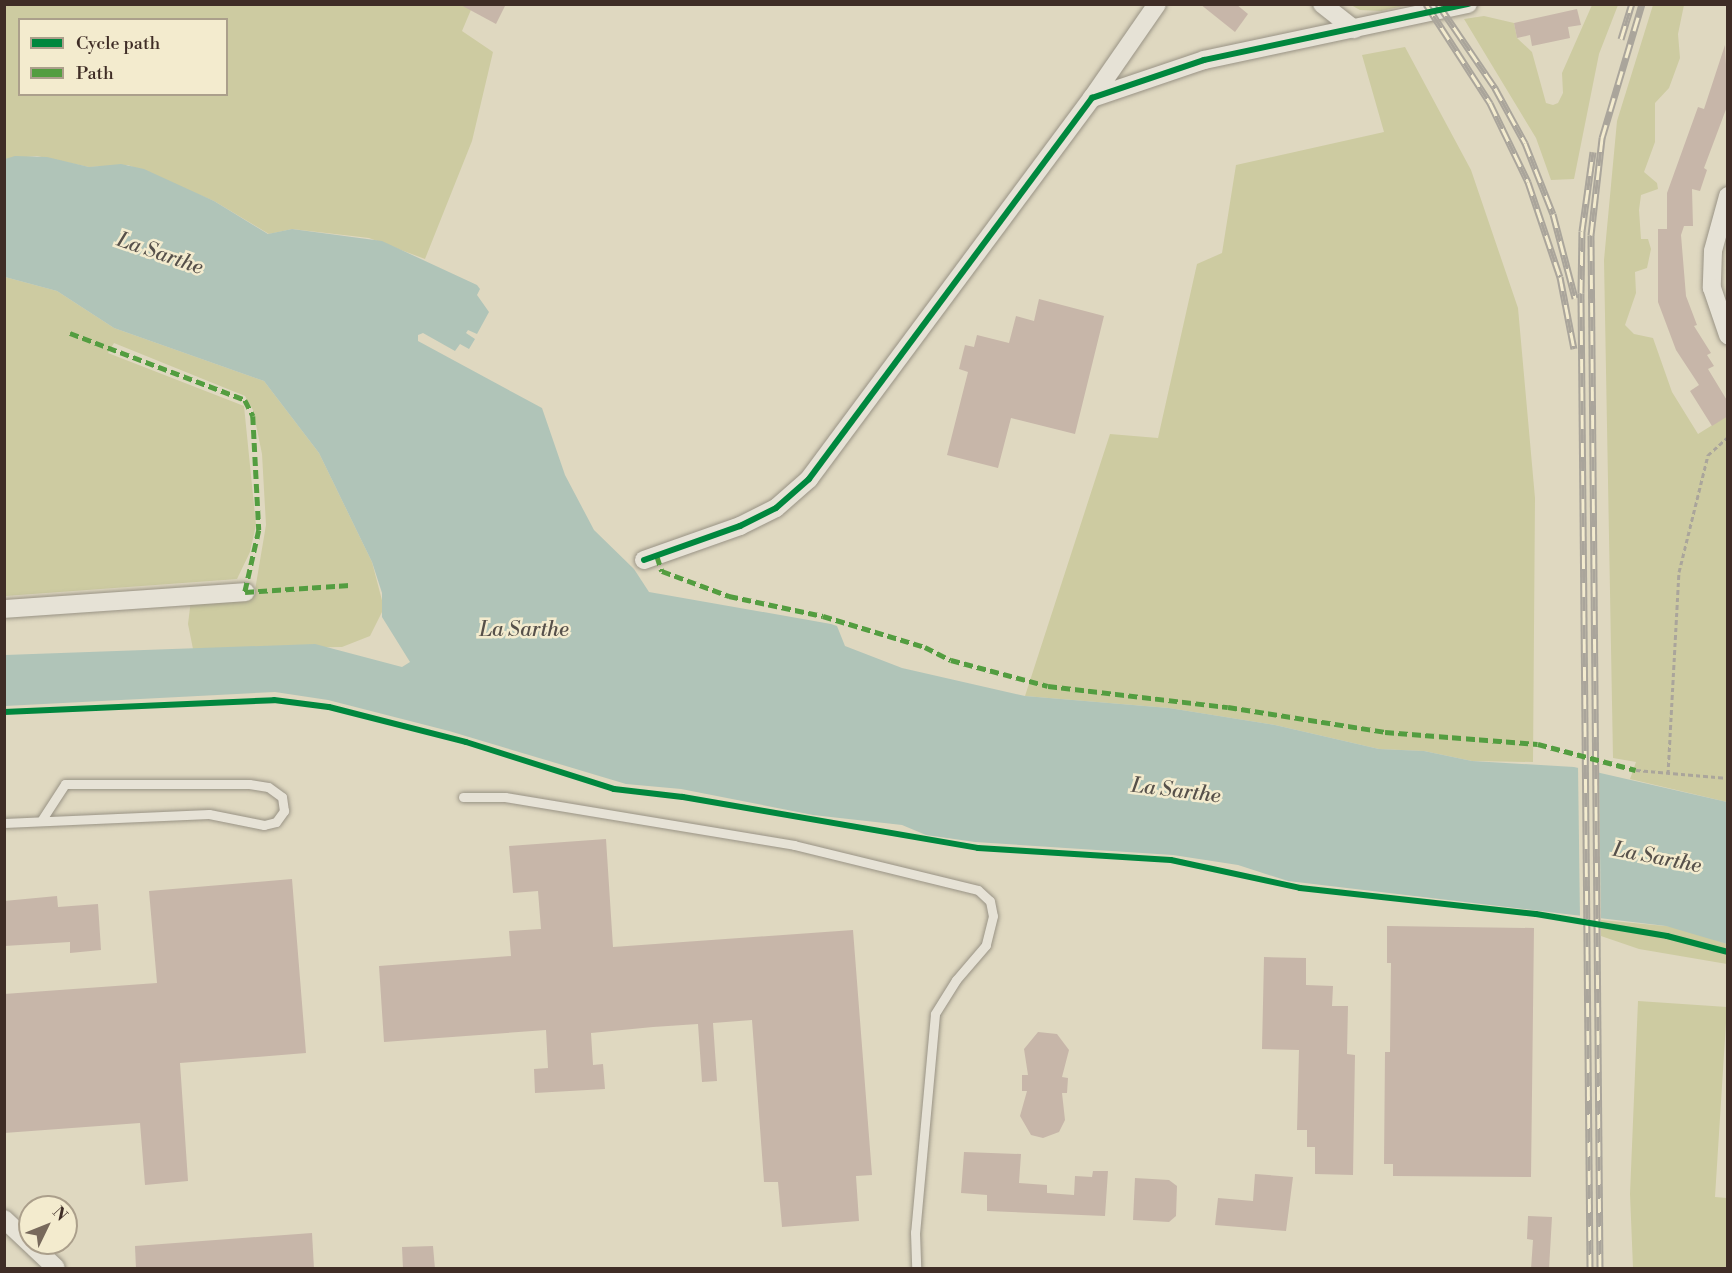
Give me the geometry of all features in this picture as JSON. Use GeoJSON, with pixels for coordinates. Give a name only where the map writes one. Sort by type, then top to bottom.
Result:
{"type":"FeatureCollection","features":[{"type":"Feature","properties":{"kind":"street"},"geometry":{"type":"LineString","coordinates":[[644,560],[758,517],[776,508],[809,479],[1092,98],[1156,4]]}},
{"type":"Feature","properties":{"kind":"street"},"geometry":{"type":"LineString","coordinates":[[1322,4],[1354,28]]}},
{"type":"Feature","properties":{"kind":"street"},"geometry":{"type":"LineString","coordinates":[[1092,98],[1204,60],[1468,4]]}},
{"type":"Feature","properties":{"kind":"street"},"geometry":{"type":"LineString","coordinates":[[1726,207],[1713,251],[1712,288],[1728,335]]}},
{"type":"Feature","properties":{"kind":"street"},"geometry":{"type":"LineString","coordinates":[[4,609],[245,592]]}},
{"type":"Feature","properties":{"kind":"street"},"geometry":{"type":"LineString","coordinates":[[4,1219],[56,1269]]}},
{"type":"Feature","properties":{"kind":"lane"},"geometry":{"type":"LineString","coordinates":[[4,823],[209,814],[264,825],[276,822],[284,811],[282,797],[268,787],[249,784],[65,784],[40,821]]}},
{"type":"Feature","properties":{"kind":"lane"},"geometry":{"type":"LineString","coordinates":[[463,797],[505,797],[794,845],[978,890],[990,901],[993,916],[987,945],[956,980],[935,1014],[915,1232],[916,1269]]}},
{"type":"Feature","properties":{"kind":"path"},"geometry":{"type":"LineString","coordinates":[[1668,774],[1679,572],[1708,455],[1728,437]]}},
{"type":"Feature","properties":{"kind":"path"},"geometry":{"type":"LineString","coordinates":[[1636,770],[1728,778]]}},
{"type":"Feature","properties":{"kind":"shaded area"},"geometry":{"type":"Polygon","coordinates":[[[1412,4],[1381,11],[1360,10],[1351,5],[1412,4]]]}},
{"type":"Feature","properties":{"kind":"shaded area"},"geometry":{"type":"Polygon","coordinates":[[[4,5],[473,5],[462,31],[493,52],[472,141],[425,259],[369,238],[292,229],[269,234],[214,201],[128,165],[89,167],[37,156],[5,159],[4,5]]]}},
{"type":"Feature","properties":{"kind":"shaded area"},"geometry":{"type":"Polygon","coordinates":[[[1592,5],[1618,5],[1599,54],[1574,179],[1551,180],[1536,138],[1464,19],[1484,16],[1514,23],[1517,38],[1532,52],[1546,103],[1553,105],[1558,103],[1563,93],[1562,73],[1592,5]]]}},
{"type":"Feature","properties":{"kind":"shaded area"},"geometry":{"type":"Polygon","coordinates":[[[1653,5],[1684,5],[1678,34],[1680,58],[1669,88],[1655,103],[1655,142],[1644,172],[1657,183],[1658,189],[1641,195],[1639,210],[1641,239],[1648,239],[1651,249],[1647,268],[1635,272],[1636,293],[1625,325],[1634,334],[1653,338],[1672,392],[1698,434],[1727,416],[1727,802],[1630,779],[1636,762],[1613,758],[1604,260],[1617,121],[1653,5]]]}},
{"type":"Feature","properties":{"kind":"shaded area"},"geometry":{"type":"Polygon","coordinates":[[[1405,47],[1471,170],[1518,308],[1535,498],[1533,762],[1472,761],[1424,751],[1379,749],[1275,725],[1169,708],[1025,696],[1110,434],[1158,438],[1197,264],[1222,253],[1236,165],[1384,132],[1362,55],[1405,47]]]}},
{"type":"Feature","properties":{"kind":"shaded area"},"geometry":{"type":"Polygon","coordinates":[[[5,277],[57,291],[114,328],[264,381],[319,453],[372,562],[384,608],[370,636],[342,647],[193,649],[188,624],[191,600],[254,596],[266,525],[262,454],[253,410],[245,396],[114,343],[108,353],[244,406],[256,525],[250,552],[237,579],[5,596],[5,277]]]}},
{"type":"Feature","properties":{"kind":"shaded area"},"geometry":{"type":"Polygon","coordinates":[[[1601,920],[1676,927],[1727,944],[1727,964],[1639,949],[1601,936],[1601,920]]]}},
{"type":"Feature","properties":{"kind":"shaded area"},"geometry":{"type":"Polygon","coordinates":[[[1638,1001],[1727,1007],[1715,1197],[1727,1198],[1727,1268],[1633,1268],[1630,1194],[1638,1001]]]}},
{"type":"Feature","properties":{"kind":"water","name":"La Sarthe"},"geometry":{"type":"Polygon","coordinates":[[[15,156],[47,157],[89,167],[121,164],[144,169],[214,201],[268,234],[292,229],[382,241],[477,285],[480,289],[477,295],[489,312],[477,334],[468,330],[466,333],[475,339],[469,349],[460,344],[455,351],[423,333],[418,335],[418,341],[542,408],[565,475],[594,530],[634,569],[649,592],[831,624],[837,626],[845,646],[902,668],[1025,696],[1169,708],[1275,725],[1379,749],[1424,751],[1472,761],[1574,767],[1727,802],[1727,944],[1666,926],[1288,881],[1238,865],[1173,855],[975,842],[926,835],[902,825],[813,815],[681,789],[626,784],[449,731],[328,700],[275,692],[5,706],[5,655],[315,644],[402,667],[410,662],[382,617],[382,593],[372,562],[319,453],[264,381],[114,328],[57,291],[5,277],[5,159],[15,156]]]}},
{"type":"Feature","properties":{"kind":"pier"},"geometry":{"type":"Polygon","coordinates":[[[1578,765],[1599,772],[1601,923],[1580,919],[1578,765]]]}},
{"type":"Feature","properties":{"kind":"building"},"geometry":{"type":"Polygon","coordinates":[[[459,4],[506,4],[496,24],[459,4]]]}},
{"type":"Feature","properties":{"kind":"building"},"geometry":{"type":"Polygon","coordinates":[[[1200,4],[1236,4],[1248,14],[1235,32],[1200,4]]]}},
{"type":"Feature","properties":{"kind":"building"},"geometry":{"type":"Polygon","coordinates":[[[1577,9],[1581,25],[1568,27],[1570,38],[1532,46],[1530,35],[1517,38],[1514,23],[1577,9]]]}},
{"type":"Feature","properties":{"kind":"building"},"geometry":{"type":"Polygon","coordinates":[[[1725,45],[1728,104],[1704,168],[1707,170],[1700,191],[1692,189],[1693,226],[1684,226],[1681,235],[1686,296],[1697,325],[1694,326],[1711,353],[1707,355],[1714,366],[1708,369],[1728,402],[1728,416],[1712,426],[1690,391],[1699,385],[1676,350],[1658,302],[1658,229],[1667,229],[1667,193],[1698,107],[1704,109],[1725,45]]]}},
{"type":"Feature","properties":{"kind":"building"},"geometry":{"type":"Polygon","coordinates":[[[1039,299],[1104,316],[1075,434],[1011,418],[998,468],[947,455],[968,372],[959,369],[965,345],[974,347],[977,335],[1009,343],[1016,316],[1034,321],[1039,299]]]}},
{"type":"Feature","properties":{"kind":"building"},"geometry":{"type":"Polygon","coordinates":[[[606,839],[613,947],[853,930],[872,1175],[856,1176],[859,1221],[782,1227],[778,1182],[764,1182],[752,1020],[713,1023],[717,1081],[702,1082],[698,1024],[591,1033],[593,1065],[603,1064],[605,1089],[535,1093],[534,1069],[548,1068],[546,1030],[384,1042],[379,966],[511,956],[509,931],[541,929],[538,891],[513,893],[509,846],[606,839]]]}},
{"type":"Feature","properties":{"kind":"building"},"geometry":{"type":"Polygon","coordinates":[[[292,879],[306,1053],[180,1063],[188,1181],[145,1185],[140,1123],[4,1133],[4,994],[157,983],[149,891],[292,879]]]}},
{"type":"Feature","properties":{"kind":"building"},"geometry":{"type":"Polygon","coordinates":[[[57,896],[58,907],[98,904],[101,950],[70,953],[70,942],[4,946],[4,901],[57,896]]]}},
{"type":"Feature","properties":{"kind":"building"},"geometry":{"type":"Polygon","coordinates":[[[1387,926],[1534,928],[1531,1177],[1393,1176],[1393,1164],[1384,1164],[1385,1052],[1390,1052],[1391,963],[1387,963],[1387,926]]]}},
{"type":"Feature","properties":{"kind":"building"},"geometry":{"type":"Polygon","coordinates":[[[1264,957],[1306,958],[1306,985],[1333,986],[1332,1006],[1348,1006],[1347,1054],[1355,1055],[1353,1175],[1315,1174],[1315,1147],[1307,1147],[1307,1130],[1297,1130],[1299,1050],[1262,1049],[1264,957]]]}},
{"type":"Feature","properties":{"kind":"building"},"geometry":{"type":"Polygon","coordinates":[[[1038,1032],[1057,1034],[1069,1050],[1062,1077],[1068,1078],[1067,1093],[1062,1093],[1065,1120],[1059,1132],[1043,1138],[1031,1135],[1020,1116],[1027,1091],[1022,1091],[1022,1075],[1028,1075],[1024,1049],[1038,1032]]]}},
{"type":"Feature","properties":{"kind":"building"},"geometry":{"type":"Polygon","coordinates":[[[964,1152],[1021,1154],[1019,1183],[1047,1185],[1047,1193],[1074,1195],[1075,1176],[1092,1177],[1093,1171],[1108,1171],[1105,1216],[987,1211],[987,1195],[961,1193],[964,1152]]]}},
{"type":"Feature","properties":{"kind":"building"},"geometry":{"type":"Polygon","coordinates":[[[1255,1174],[1293,1177],[1286,1231],[1215,1225],[1218,1198],[1253,1201],[1255,1174]]]}},
{"type":"Feature","properties":{"kind":"building"},"geometry":{"type":"Polygon","coordinates":[[[1135,1178],[1169,1180],[1177,1186],[1176,1216],[1169,1222],[1133,1220],[1135,1178]]]}},
{"type":"Feature","properties":{"kind":"building"},"geometry":{"type":"Polygon","coordinates":[[[1528,1216],[1552,1217],[1549,1269],[1531,1269],[1533,1240],[1527,1239],[1528,1216]]]}},
{"type":"Feature","properties":{"kind":"building"},"geometry":{"type":"Polygon","coordinates":[[[312,1233],[314,1269],[136,1269],[135,1246],[312,1233]]]}},
{"type":"Feature","properties":{"kind":"building"},"geometry":{"type":"Polygon","coordinates":[[[433,1246],[435,1269],[403,1269],[402,1247],[433,1246]]]}},
{"type":"Feature","properties":{"kind":"railway"},"geometry":{"type":"LineString","coordinates":[[1426,4],[1490,103],[1528,182],[1560,277],[1574,349]]}},
{"type":"Feature","properties":{"kind":"railway"},"geometry":{"type":"LineString","coordinates":[[1438,4],[1495,88],[1525,143],[1553,214],[1575,298]]}},
{"type":"Feature","properties":{"kind":"railway"},"geometry":{"type":"LineString","coordinates":[[1621,39],[1632,4]]}},
{"type":"Feature","properties":{"kind":"railway"},"geometry":{"type":"LineString","coordinates":[[1600,1268],[1591,235],[1602,138],[1642,4]]}},
{"type":"Feature","properties":{"kind":"railway"},"geometry":{"type":"LineString","coordinates":[[1590,1268],[1581,293],[1582,231],[1593,152]]}},
{"type":"Feature","properties":{"kind":"marked path"},"geometry":{"type":"LineString","coordinates":[[70,333],[245,400],[253,416],[259,530],[245,592],[350,585]]}},
{"type":"Feature","properties":{"kind":"marked path"},"geometry":{"type":"LineString","coordinates":[[657,556],[662,571],[729,596],[823,616],[925,647],[951,660],[1048,686],[1228,707],[1385,732],[1538,744],[1636,770]]}},
{"type":"Feature","properties":{"kind":"cycle path"},"geometry":{"type":"LineString","coordinates":[[644,560],[740,526],[776,508],[809,479],[1092,98],[1204,60],[1468,4]]}},
{"type":"Feature","properties":{"kind":"cycle path"},"geometry":{"type":"LineString","coordinates":[[4,712],[274,700],[329,707],[466,742],[614,789],[683,797],[978,848],[1171,860],[1300,888],[1536,914],[1667,936],[1728,952]]}}]}
